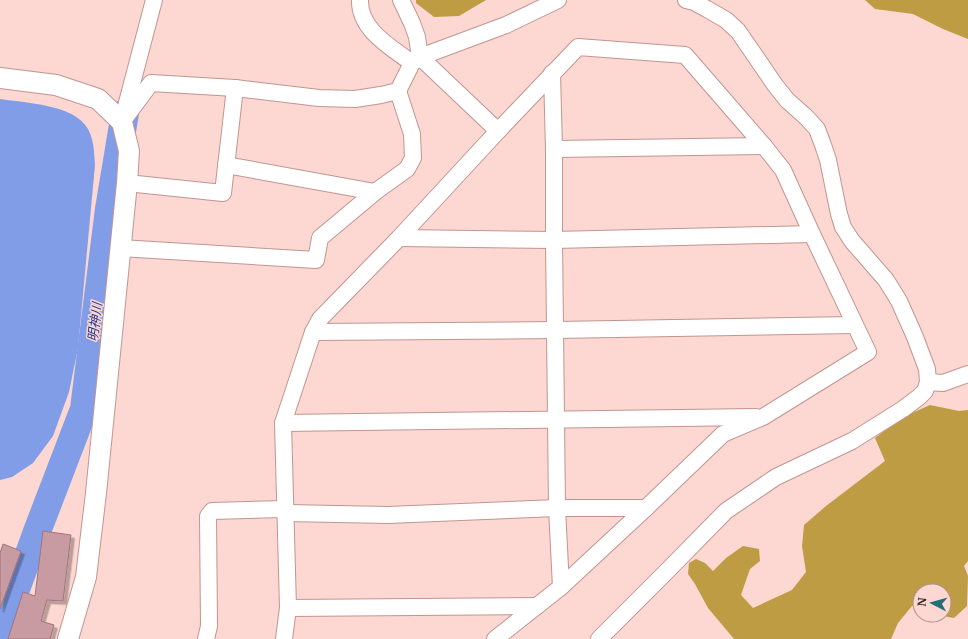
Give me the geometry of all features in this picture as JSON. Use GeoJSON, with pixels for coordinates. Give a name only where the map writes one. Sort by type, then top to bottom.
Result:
{"type":"FeatureCollection","features":[{"type":"Feature","properties":{"kind":"street"},"geometry":{"type":"LineString","coordinates":[[68,639],[86,577],[96,493],[127,183],[128,151],[122,122],[154,0]]}},
{"type":"Feature","properties":{"kind":"street"},"geometry":{"type":"LineString","coordinates":[[360,0],[363,18],[374,33],[385,43],[416,60],[498,130]]}},
{"type":"Feature","properties":{"kind":"street"},"geometry":{"type":"LineString","coordinates":[[122,122],[151,83],[235,88],[319,98],[355,99],[398,91],[416,60],[417,37],[401,0]]}},
{"type":"Feature","properties":{"kind":"street"},"geometry":{"type":"LineString","coordinates":[[416,60],[506,25],[558,0]]}},
{"type":"Feature","properties":{"kind":"street"},"geometry":{"type":"LineString","coordinates":[[599,639],[726,511],[776,477],[852,440],[903,409],[925,391],[928,382],[927,369],[899,301],[886,280],[852,241],[843,227],[828,160],[817,130],[779,90],[738,31],[726,20],[707,8],[686,0]]}},
{"type":"Feature","properties":{"kind":"street"},"geometry":{"type":"LineString","coordinates":[[284,639],[288,608],[283,423],[312,332],[320,319],[399,238],[498,130],[578,47],[685,55],[783,170],[868,352],[763,417],[723,434],[561,587],[495,639]]}},
{"type":"Feature","properties":{"kind":"street"},"geometry":{"type":"LineString","coordinates":[[552,73],[557,508],[561,587]]}},
{"type":"Feature","properties":{"kind":"street"},"geometry":{"type":"LineString","coordinates":[[0,78],[56,85],[98,99],[122,122]]}},
{"type":"Feature","properties":{"kind":"street"},"geometry":{"type":"LineString","coordinates":[[127,183],[223,193],[235,88]]}},
{"type":"Feature","properties":{"kind":"street"},"geometry":{"type":"LineString","coordinates":[[120,248],[316,260],[320,238],[375,192],[408,170],[414,158],[412,134],[398,91]]}},
{"type":"Feature","properties":{"kind":"street"},"geometry":{"type":"LineString","coordinates":[[554,149],[764,146]]}},
{"type":"Feature","properties":{"kind":"street"},"geometry":{"type":"LineString","coordinates":[[226,165],[375,192]]}},
{"type":"Feature","properties":{"kind":"street"},"geometry":{"type":"LineString","coordinates":[[399,238],[554,240],[812,234]]}},
{"type":"Feature","properties":{"kind":"street"},"geometry":{"type":"LineString","coordinates":[[312,332],[855,325]]}},
{"type":"Feature","properties":{"kind":"street"},"geometry":{"type":"LineString","coordinates":[[928,382],[943,383],[968,374]]}},
{"type":"Feature","properties":{"kind":"street"},"geometry":{"type":"LineString","coordinates":[[283,423],[763,417]]}},
{"type":"Feature","properties":{"kind":"street"},"geometry":{"type":"LineString","coordinates":[[206,639],[209,626],[208,516],[212,511],[285,511],[388,515],[557,508],[646,508]]}},
{"type":"Feature","properties":{"kind":"street"},"geometry":{"type":"LineString","coordinates":[[288,608],[537,606]]}},
{"type":"Feature","properties":{"kind":"shaded area"},"geometry":{"type":"Polygon","coordinates":[[[416,0],[486,0],[459,16],[434,17],[416,3],[416,0]]]}},
{"type":"Feature","properties":{"kind":"shaded area"},"geometry":{"type":"Polygon","coordinates":[[[865,0],[968,0],[968,39],[943,29],[913,14],[875,9],[865,0]]]}},
{"type":"Feature","properties":{"kind":"shaded area"},"geometry":{"type":"Polygon","coordinates":[[[930,405],[959,411],[968,410],[968,561],[964,566],[968,576],[967,606],[954,618],[952,618],[952,583],[912,583],[912,606],[898,623],[891,639],[734,639],[708,608],[688,574],[689,563],[696,559],[705,563],[713,571],[726,558],[743,546],[759,549],[760,561],[750,569],[741,595],[753,608],[792,590],[806,572],[802,546],[804,525],[826,506],[885,461],[875,438],[903,417],[930,405]]]}},
{"type":"Feature","properties":{"kind":"water"},"geometry":{"type":"Polygon","coordinates":[[[0,99],[48,106],[72,114],[88,129],[93,146],[95,165],[78,348],[69,392],[53,436],[33,463],[12,477],[0,480],[0,99]]]}},
{"type":"Feature","properties":{"kind":"building"},"geometry":{"type":"Polygon","coordinates":[[[43,531],[71,535],[63,601],[47,600],[41,621],[54,625],[50,639],[8,639],[23,592],[35,596],[43,531]]]}},
{"type":"Feature","properties":{"kind":"building"},"geometry":{"type":"Polygon","coordinates":[[[3,544],[21,551],[0,609],[0,553],[3,544]]]}},
{"type":"Feature","properties":{"kind":"waterway","name":"明神川"},"geometry":{"type":"LineString","coordinates":[[0,633],[84,409],[109,209],[125,113]]}}]}
